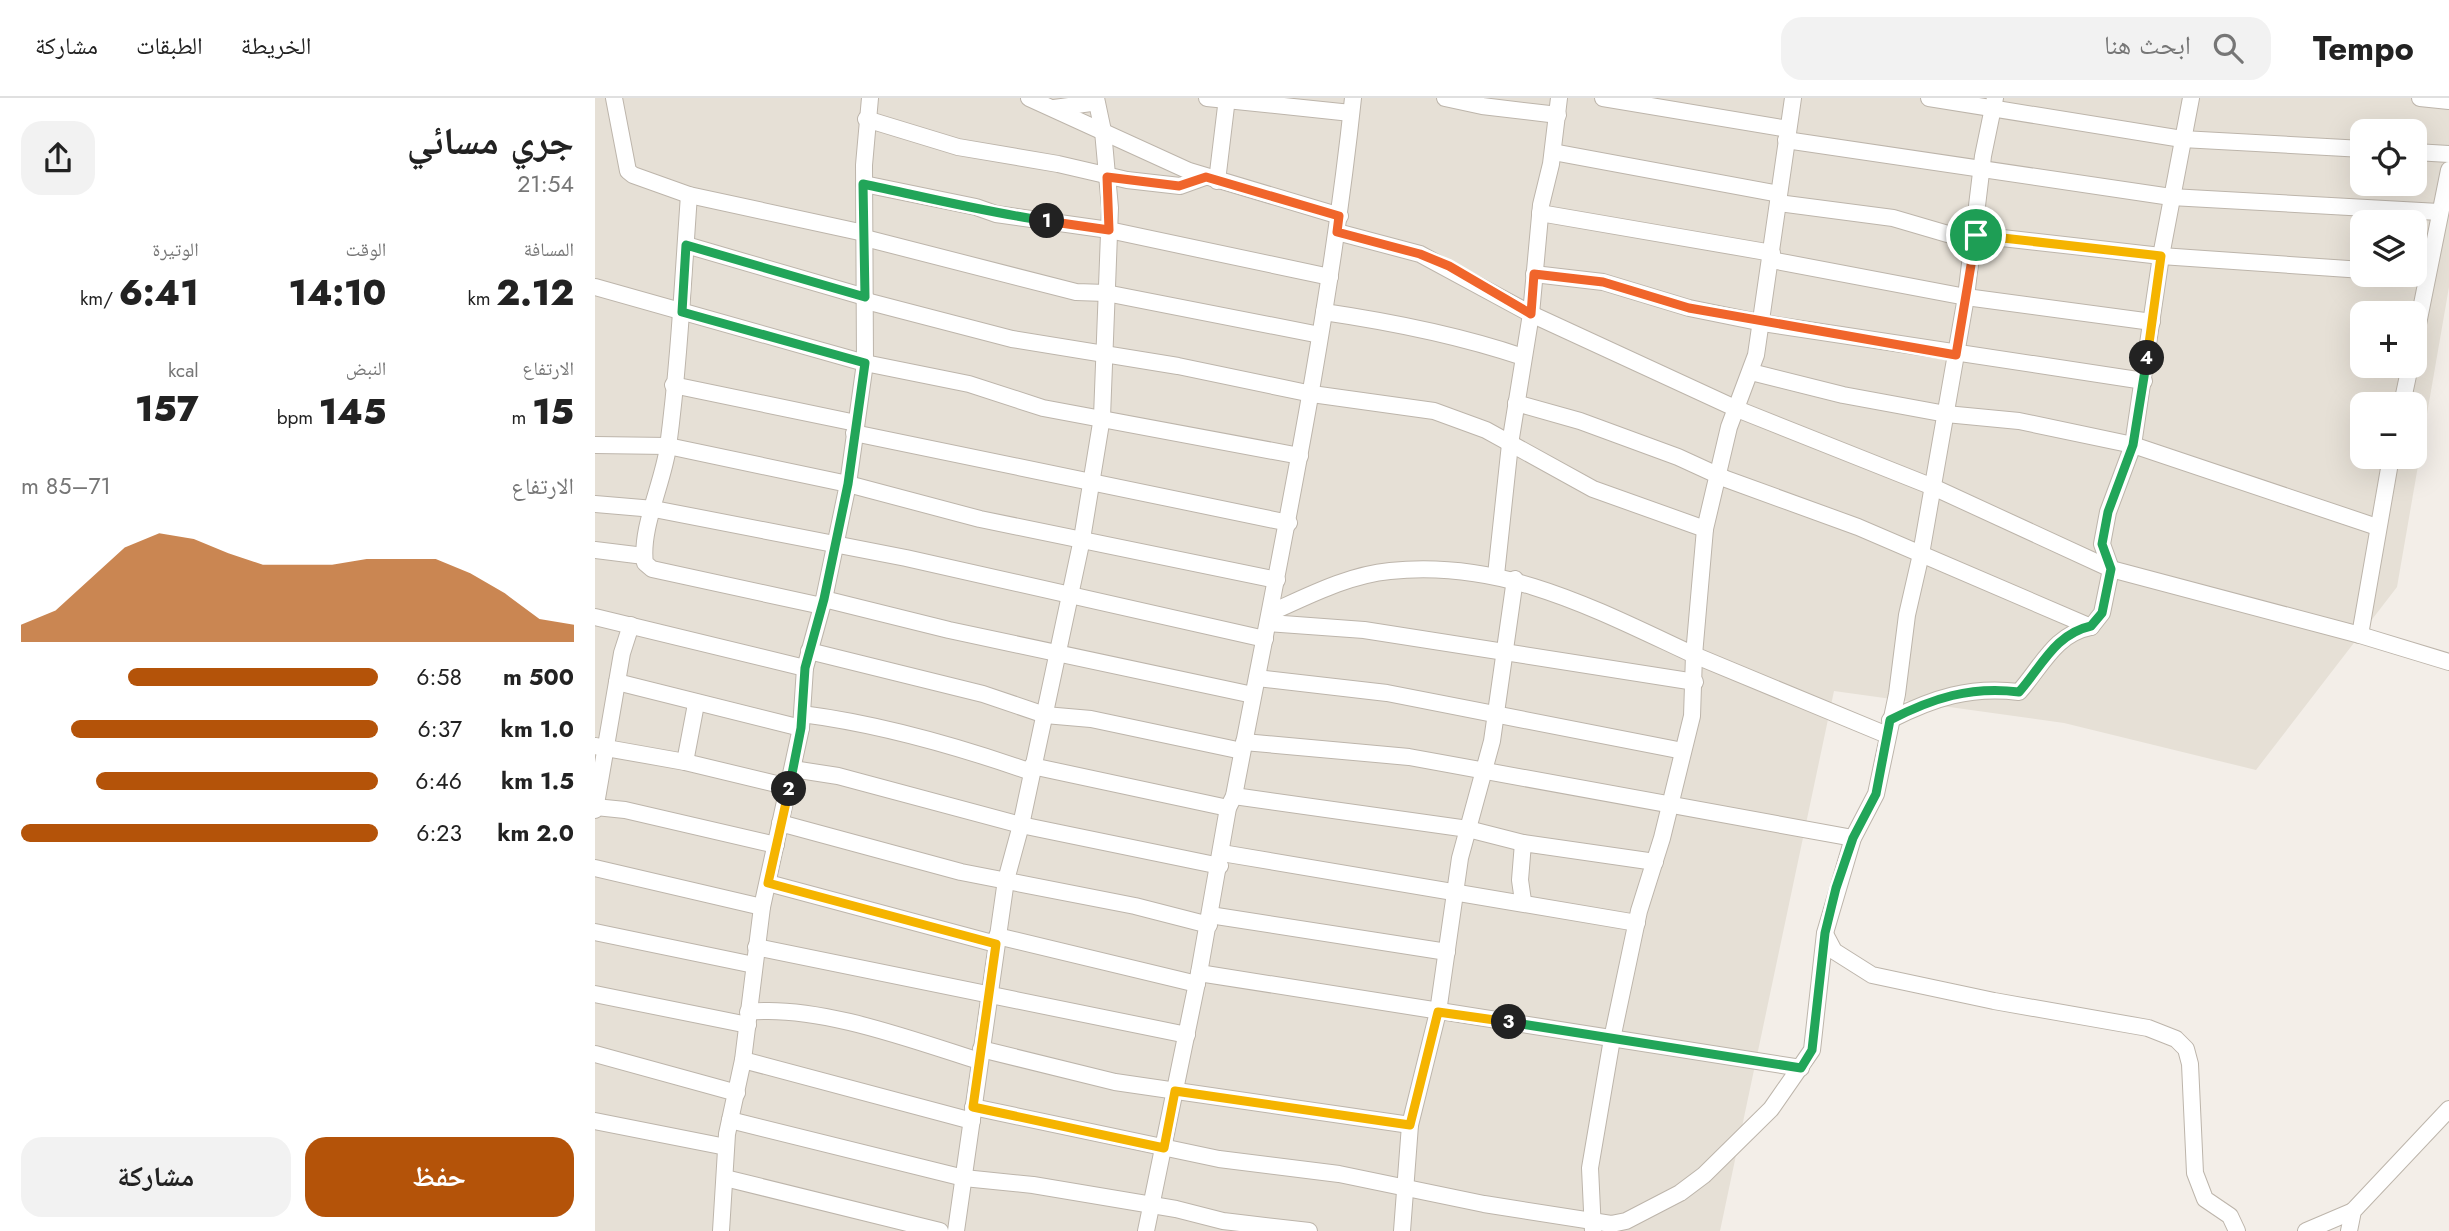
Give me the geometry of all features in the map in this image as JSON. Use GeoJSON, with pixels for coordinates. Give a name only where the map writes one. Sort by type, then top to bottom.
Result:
{"type":"FeatureCollection","features":[{"type":"Feature","properties":{"kind":"street"},"geometry":{"type":"LineString","coordinates":[[614,98],[628,171],[689,195],[864,235],[1076,292],[1106,293],[1320,335]]}},
{"type":"Feature","properties":{"kind":"street"},"geometry":{"type":"LineString","coordinates":[[721,1231],[726,1147],[743,1060],[762,907],[802,721],[805,668],[823,602],[848,484],[865,363],[863,184],[866,119],[870,98]]}},
{"type":"Feature","properties":{"kind":"street"},"geometry":{"type":"LineString","coordinates":[[1029,98],[1211,179],[1449,266],[1531,314],[1737,409],[1933,488],[2111,569],[2360,635],[2449,662]]}},
{"type":"Feature","properties":{"kind":"street"},"geometry":{"type":"LineString","coordinates":[[1052,108],[1091,103],[1095,98]]}},
{"type":"Feature","properties":{"kind":"street"},"geometry":{"type":"LineString","coordinates":[[956,1231],[1006,880],[1021,825],[1082,539],[1101,417],[1106,354],[1109,230],[1103,131],[1095,98]]}},
{"type":"Feature","properties":{"kind":"street"},"geometry":{"type":"LineString","coordinates":[[1146,1231],[1289,523],[1325,312],[1352,105],[1207,98]]}},
{"type":"Feature","properties":{"kind":"street"},"geometry":{"type":"LineString","coordinates":[[1445,98],[1482,106],[1559,106],[1553,152],[1540,213],[1531,314],[1510,444],[1496,575]]}},
{"type":"Feature","properties":{"kind":"street"},"geometry":{"type":"LineString","coordinates":[[1603,98],[1982,168],[2171,197],[2439,212]]}},
{"type":"Feature","properties":{"kind":"street"},"geometry":{"type":"LineString","coordinates":[[1593,1226],[1590,1168],[1606,1092],[1612,1039],[1637,923],[1692,716],[1694,655],[1705,529],[1717,475],[1751,372],[1763,323],[1793,98]]}},
{"type":"Feature","properties":{"kind":"street"},"geometry":{"type":"LineString","coordinates":[[1929,98],[1994,104],[2182,139],[2350,148]]}},
{"type":"Feature","properties":{"kind":"street"},"geometry":{"type":"LineString","coordinates":[[1888,728],[1942,696],[1990,688],[2019,692],[2052,648],[2073,630],[2091,626],[2102,613],[2111,569],[2102,544],[2108,512],[2133,445],[2161,256],[2191,98]]}},
{"type":"Feature","properties":{"kind":"street"},"geometry":{"type":"LineString","coordinates":[[2420,98],[2449,101]]}},
{"type":"Feature","properties":{"kind":"street"},"geometry":{"type":"LineString","coordinates":[[1211,179],[1227,99]]}},
{"type":"Feature","properties":{"kind":"street"},"geometry":{"type":"LineString","coordinates":[[743,1060],[973,1114],[1164,1148],[1339,1174],[1593,1226],[1626,1222],[1680,1193],[1705,1175],[1771,1109],[1812,1050],[1825,933],[1853,838],[1876,794],[1900,677],[1907,615],[1921,554],[1976,238],[1982,168],[1994,104]]}},
{"type":"Feature","properties":{"kind":"street"},"geometry":{"type":"LineString","coordinates":[[866,119],[958,147],[1058,164],[1107,177],[1179,186],[1211,179]]}},
{"type":"Feature","properties":{"kind":"street"},"geometry":{"type":"LineString","coordinates":[[1553,152],[1893,218],[1976,238],[2161,256],[2350,269]]}},
{"type":"Feature","properties":{"kind":"street"},"geometry":{"type":"LineString","coordinates":[[2427,153],[2449,154]]}},
{"type":"Feature","properties":{"kind":"street"},"geometry":{"type":"LineString","coordinates":[[2427,254],[2449,170]]}},
{"type":"Feature","properties":{"kind":"street"},"geometry":{"type":"LineString","coordinates":[[863,184],[976,207],[996,214],[1109,230],[1330,277]]}},
{"type":"Feature","properties":{"kind":"street"},"geometry":{"type":"LineString","coordinates":[[689,195],[682,312],[668,446],[644,556],[646,566],[1253,695]]}},
{"type":"Feature","properties":{"kind":"street"},"geometry":{"type":"LineString","coordinates":[[1540,213],[1966,297],[2152,322]]}},
{"type":"Feature","properties":{"kind":"street"},"geometry":{"type":"LineString","coordinates":[[686,245],[865,299],[1012,339],[1106,354],[1312,394],[1407,405],[1434,411],[1486,430],[1593,489],[1705,529]]}},
{"type":"Feature","properties":{"kind":"street"},"geometry":{"type":"LineString","coordinates":[[1534,274],[1603,282],[1689,308],[1763,323],[2144,382]]}},
{"type":"Feature","properties":{"kind":"street"},"geometry":{"type":"LineString","coordinates":[[595,287],[865,363],[968,384],[1043,408],[1300,456]]}},
{"type":"Feature","properties":{"kind":"street"},"geometry":{"type":"LineString","coordinates":[[1325,312],[1421,328],[1473,340],[1523,357]]}},
{"type":"Feature","properties":{"kind":"street"},"geometry":{"type":"LineString","coordinates":[[1751,372],[1843,394],[1946,414],[2019,421],[2133,445],[2377,527]]}},
{"type":"Feature","properties":{"kind":"street"},"geometry":{"type":"LineString","coordinates":[[673,385],[1091,483],[1289,523]]}},
{"type":"Feature","properties":{"kind":"street"},"geometry":{"type":"LineString","coordinates":[[1516,403],[1633,440],[1921,554],[2091,626]]}},
{"type":"Feature","properties":{"kind":"street"},"geometry":{"type":"LineString","coordinates":[[595,445],[668,446],[848,484],[980,519],[1277,580]]}},
{"type":"Feature","properties":{"kind":"street"},"geometry":{"type":"LineString","coordinates":[[2360,635],[2389,469]]}},
{"type":"Feature","properties":{"kind":"street"},"geometry":{"type":"LineString","coordinates":[[595,504],[654,509],[906,558],[1070,597],[1268,625],[1364,630],[1505,650],[1549,661],[1695,682]]}},
{"type":"Feature","properties":{"kind":"street"},"geometry":{"type":"LineString","coordinates":[[595,550],[644,556]]}},
{"type":"Feature","properties":{"kind":"street"},"geometry":{"type":"LineString","coordinates":[[1268,625],[1325,588],[1391,571],[1496,575],[1515,579],[1617,619],[1694,655],[1888,728]]}},
{"type":"Feature","properties":{"kind":"street"},"geometry":{"type":"LineString","coordinates":[[1402,1231],[1410,1125],[1438,1012],[1453,891],[1485,771],[1497,713],[1515,579]]}},
{"type":"Feature","properties":{"kind":"street"},"geometry":{"type":"LineString","coordinates":[[595,617],[805,668]]}},
{"type":"Feature","properties":{"kind":"street"},"geometry":{"type":"LineString","coordinates":[[631,625],[601,747],[595,808],[625,810],[776,845]]}},
{"type":"Feature","properties":{"kind":"street"},"geometry":{"type":"LineString","coordinates":[[809,651],[983,694],[1045,715],[1091,719],[1243,747],[1362,751],[1853,838]]}},
{"type":"Feature","properties":{"kind":"street"},"geometry":{"type":"LineString","coordinates":[[1257,678],[1387,693],[1683,751]]}},
{"type":"Feature","properties":{"kind":"street"},"geometry":{"type":"LineString","coordinates":[[617,682],[696,704],[802,721],[838,718],[1032,769],[1231,802],[1468,829],[1523,843],[1655,862]]}},
{"type":"Feature","properties":{"kind":"street"},"geometry":{"type":"LineString","coordinates":[[685,762],[696,704]]}},
{"type":"Feature","properties":{"kind":"street"},"geometry":{"type":"LineString","coordinates":[[601,747],[685,762],[789,787]]}},
{"type":"Feature","properties":{"kind":"street"},"geometry":{"type":"LineString","coordinates":[[793,769],[838,776],[1021,825],[1221,859],[1523,901],[1637,923]]}},
{"type":"Feature","properties":{"kind":"street"},"geometry":{"type":"LineString","coordinates":[[780,823],[961,872],[1209,920],[1447,952]]}},
{"type":"Feature","properties":{"kind":"street"},"geometry":{"type":"LineString","coordinates":[[1523,843],[1520,880],[1523,901]]}},
{"type":"Feature","properties":{"kind":"street"},"geometry":{"type":"LineString","coordinates":[[595,868],[762,907]]}},
{"type":"Feature","properties":{"kind":"street"},"geometry":{"type":"LineString","coordinates":[[768,883],[997,940],[1198,978],[1801,1068]]}},
{"type":"Feature","properties":{"kind":"street"},"geometry":{"type":"LineString","coordinates":[[595,932],[754,965]]}},
{"type":"Feature","properties":{"kind":"street"},"geometry":{"type":"LineString","coordinates":[[1825,933],[1834,951],[1872,975],[1994,1001],[2148,1028],[2176,1040],[2186,1049],[2190,1065],[2195,1173],[2205,1199],[2230,1216],[2237,1231]]}},
{"type":"Feature","properties":{"kind":"street"},"geometry":{"type":"LineString","coordinates":[[756,947],[990,997],[1187,1035]]}},
{"type":"Feature","properties":{"kind":"street"},"geometry":{"type":"LineString","coordinates":[[595,994],[748,1018],[776,1009],[1105,1080],[1410,1125]]}},
{"type":"Feature","properties":{"kind":"street"},"geometry":{"type":"LineString","coordinates":[[595,1054],[737,1093]]}},
{"type":"Feature","properties":{"kind":"street"},"geometry":{"type":"LineString","coordinates":[[2306,1231],[2353,1211],[2449,1109]]}},
{"type":"Feature","properties":{"kind":"street"},"geometry":{"type":"LineString","coordinates":[[730,1120],[964,1178],[1033,1185],[1223,1221],[1310,1231]]}},
{"type":"Feature","properties":{"kind":"street"},"geometry":{"type":"LineString","coordinates":[[595,1121],[726,1147]]}},
{"type":"Feature","properties":{"kind":"street"},"geometry":{"type":"LineString","coordinates":[[725,1178],[940,1231]]}},
{"type":"Feature","properties":{"kind":"street"},"geometry":{"type":"LineString","coordinates":[[2349,1231],[2353,1211]]}},
{"type":"Feature","properties":{"kind":"shaded area"},"geometry":{"type":"Polygon","coordinates":[[[595,98],[2449,98],[2449,287],[2427,414],[2427,392],[2350,392],[2350,469],[2417,469],[2397,587],[2256,770],[2064,723],[1834,691],[1720,1231],[595,1231],[595,98]]]}},
{"type":"Feature","properties":{"kind":"route"},"geometry":{"type":"LineString","coordinates":[[1107,177],[1179,186],[1206,177],[1339,216],[1337,232],[1400,247],[1449,266],[1531,314],[1534,274],[1555,279],[1581,278],[1689,308],[1956,355],[1976,235],[2161,256],[2133,445],[2108,512],[2102,544],[2111,569],[2102,613],[2091,626],[2073,630],[2052,648],[2036,673],[2019,692],[1990,688],[1942,696],[1890,720],[1876,794],[1853,838],[1836,888],[1825,933],[1815,1036],[1812,1050],[1801,1068],[1438,1012],[1410,1125],[1175,1091],[1164,1148],[973,1107],[996,944],[768,883],[801,728],[805,668],[824,599],[848,484],[865,363],[682,312],[686,245],[723,254],[735,261],[761,269],[865,297],[863,184],[976,207],[996,214],[1109,230],[1107,177]]}}]}
